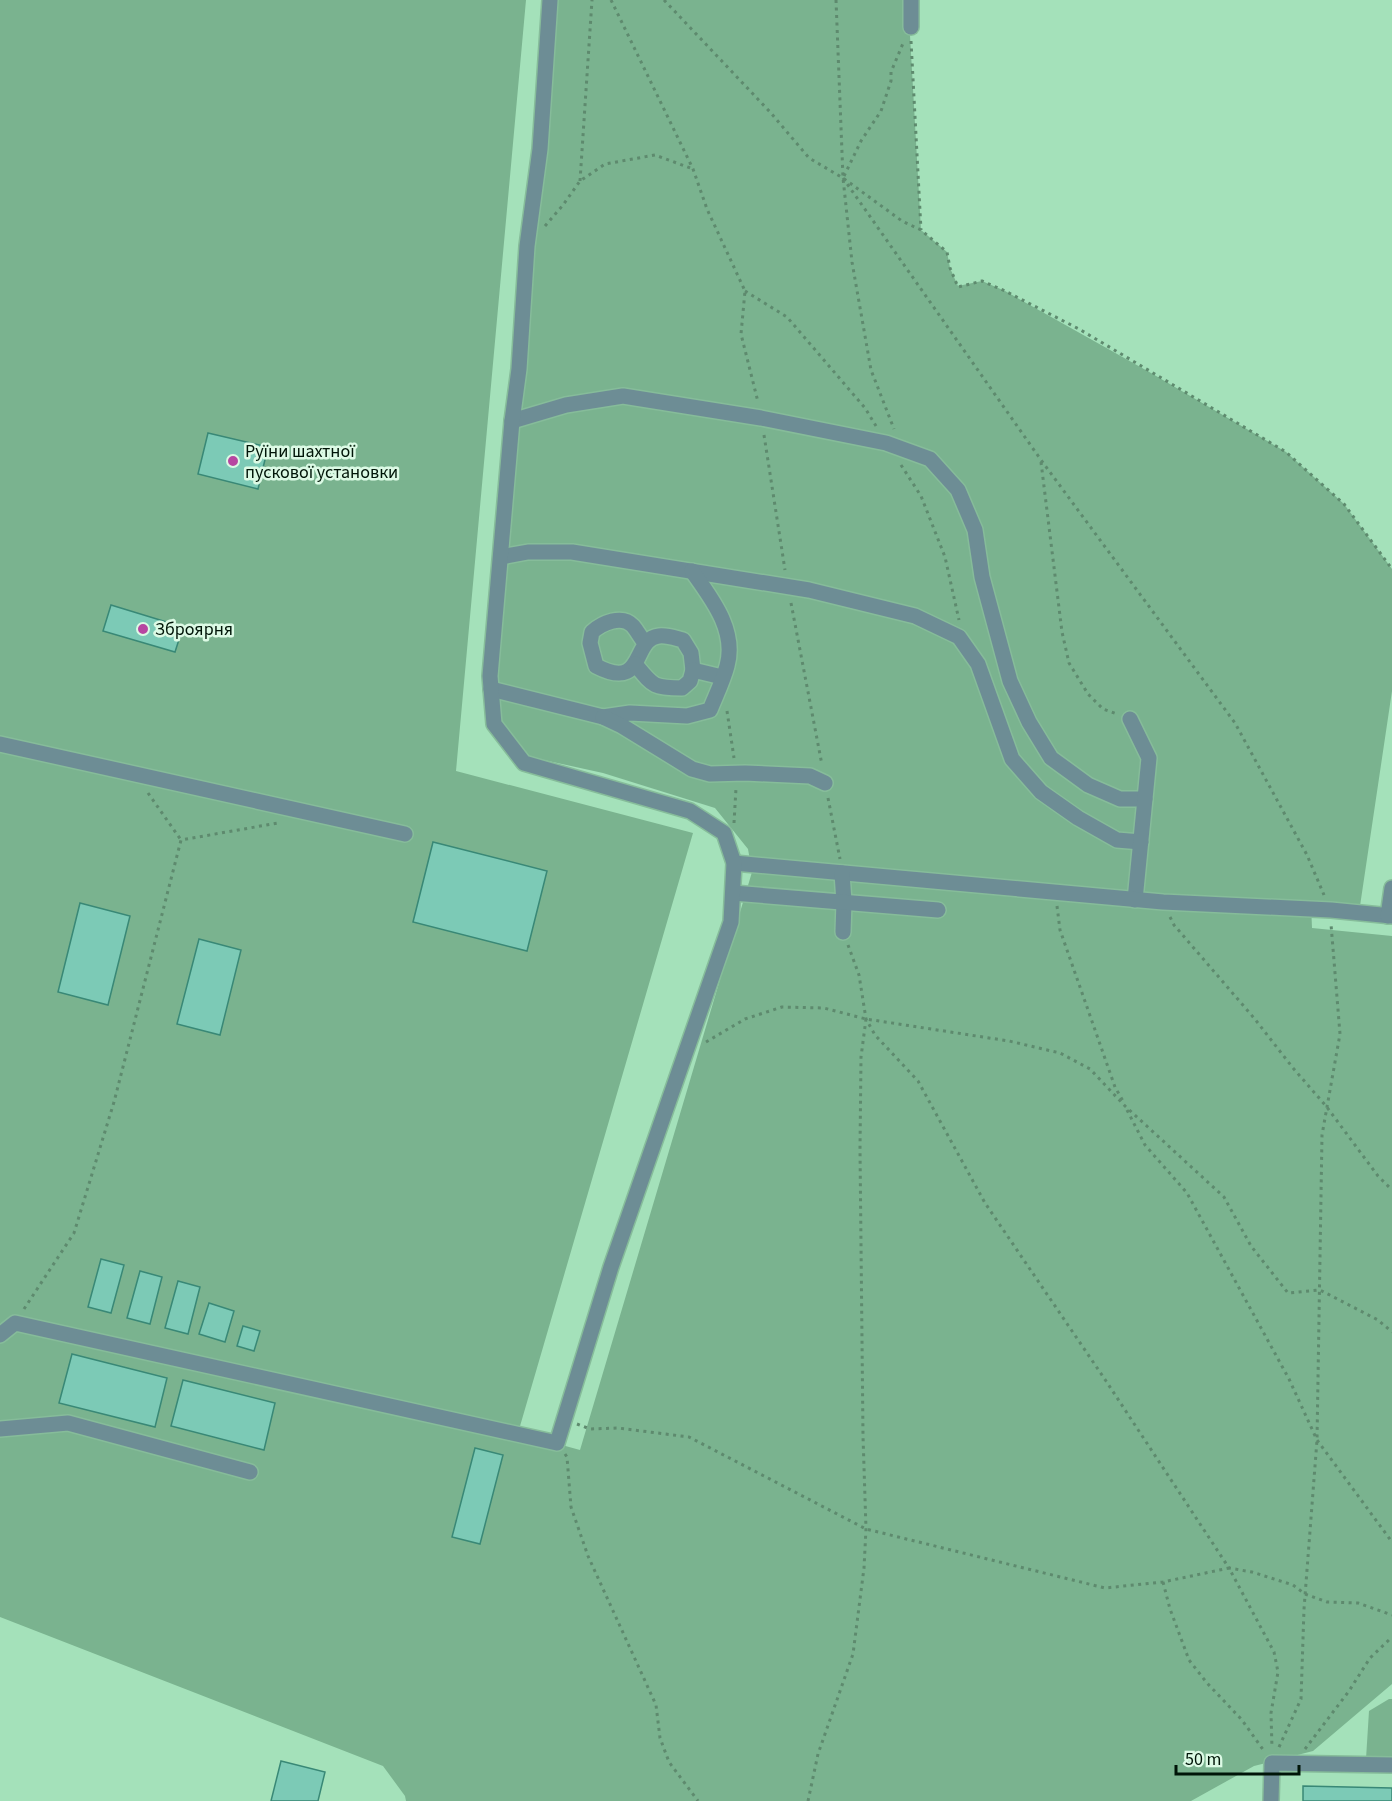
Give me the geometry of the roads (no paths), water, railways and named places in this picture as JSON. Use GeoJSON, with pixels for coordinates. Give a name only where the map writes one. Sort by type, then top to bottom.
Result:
{"type":"FeatureCollection","features":[{"type":"Feature","properties":{"kind":"lane"},"geometry":{"type":"LineString","coordinates":[[0,1335],[15,1323],[557,1443],[610,1267],[731,922],[734,863],[724,833],[690,812],[524,763],[494,724],[490,676],[512,421],[519,369],[527,246],[540,148],[550,0]]}},
{"type":"Feature","properties":{"kind":"lane"},"geometry":{"type":"LineString","coordinates":[[911,0],[911,27]]}},
{"type":"Feature","properties":{"kind":"lane"},"geometry":{"type":"LineString","coordinates":[[512,421],[566,405],[623,396],[761,418],[886,443],[930,459],[958,490],[975,530],[981,578],[1010,681],[1029,722],[1050,758],[1088,785],[1120,799],[1145,800]]}},
{"type":"Feature","properties":{"kind":"lane"},"geometry":{"type":"LineString","coordinates":[[501,557],[528,552],[572,552],[809,590],[915,616],[959,637],[978,664],[1012,759],[1041,792],[1078,818],[1117,840],[1141,842]]}},
{"type":"Feature","properties":{"kind":"lane"},"geometry":{"type":"LineString","coordinates":[[603,717],[630,713],[687,716],[710,710],[728,664],[730,641],[721,616],[692,571]]}},
{"type":"Feature","properties":{"kind":"lane"},"geometry":{"type":"LineString","coordinates":[[636,664],[647,681],[657,687],[682,688],[690,681],[693,670],[691,653],[683,639],[657,636],[645,642],[636,664],[630,670],[618,673],[608,672],[596,666],[590,642],[592,632],[599,625],[623,621],[632,624],[645,642]]}},
{"type":"Feature","properties":{"kind":"lane"},"geometry":{"type":"LineString","coordinates":[[693,670],[722,677]]}},
{"type":"Feature","properties":{"kind":"lane"},"geometry":{"type":"LineString","coordinates":[[491,689],[603,717],[622,726],[692,769],[710,774],[763,773],[810,776],[825,783]]}},
{"type":"Feature","properties":{"kind":"lane"},"geometry":{"type":"LineString","coordinates":[[1130,719],[1149,758],[1135,900]]}},
{"type":"Feature","properties":{"kind":"lane"},"geometry":{"type":"LineString","coordinates":[[0,744],[405,834]]}},
{"type":"Feature","properties":{"kind":"lane"},"geometry":{"type":"LineString","coordinates":[[734,863],[1135,900],[1331,910],[1390,916],[1392,888]]}},
{"type":"Feature","properties":{"kind":"lane"},"geometry":{"type":"LineString","coordinates":[[842,873],[843,932]]}},
{"type":"Feature","properties":{"kind":"lane"},"geometry":{"type":"LineString","coordinates":[[733,893],[938,910]]}},
{"type":"Feature","properties":{"kind":"lane"},"geometry":{"type":"LineString","coordinates":[[0,1429],[68,1423],[250,1472]]}},
{"type":"Feature","properties":{"kind":"lane"},"geometry":{"type":"LineString","coordinates":[[1271,1801],[1272,1762],[1392,1765]]}},
{"type":"Feature","properties":{"kind":"place","name":"Руїни шахтної пускової установки"},"geometry":{"type":"Point","coordinates":[233,461]}},
{"type":"Feature","properties":{"kind":"place","name":"Зброярня"},"geometry":{"type":"Point","coordinates":[143,629]}}]}
